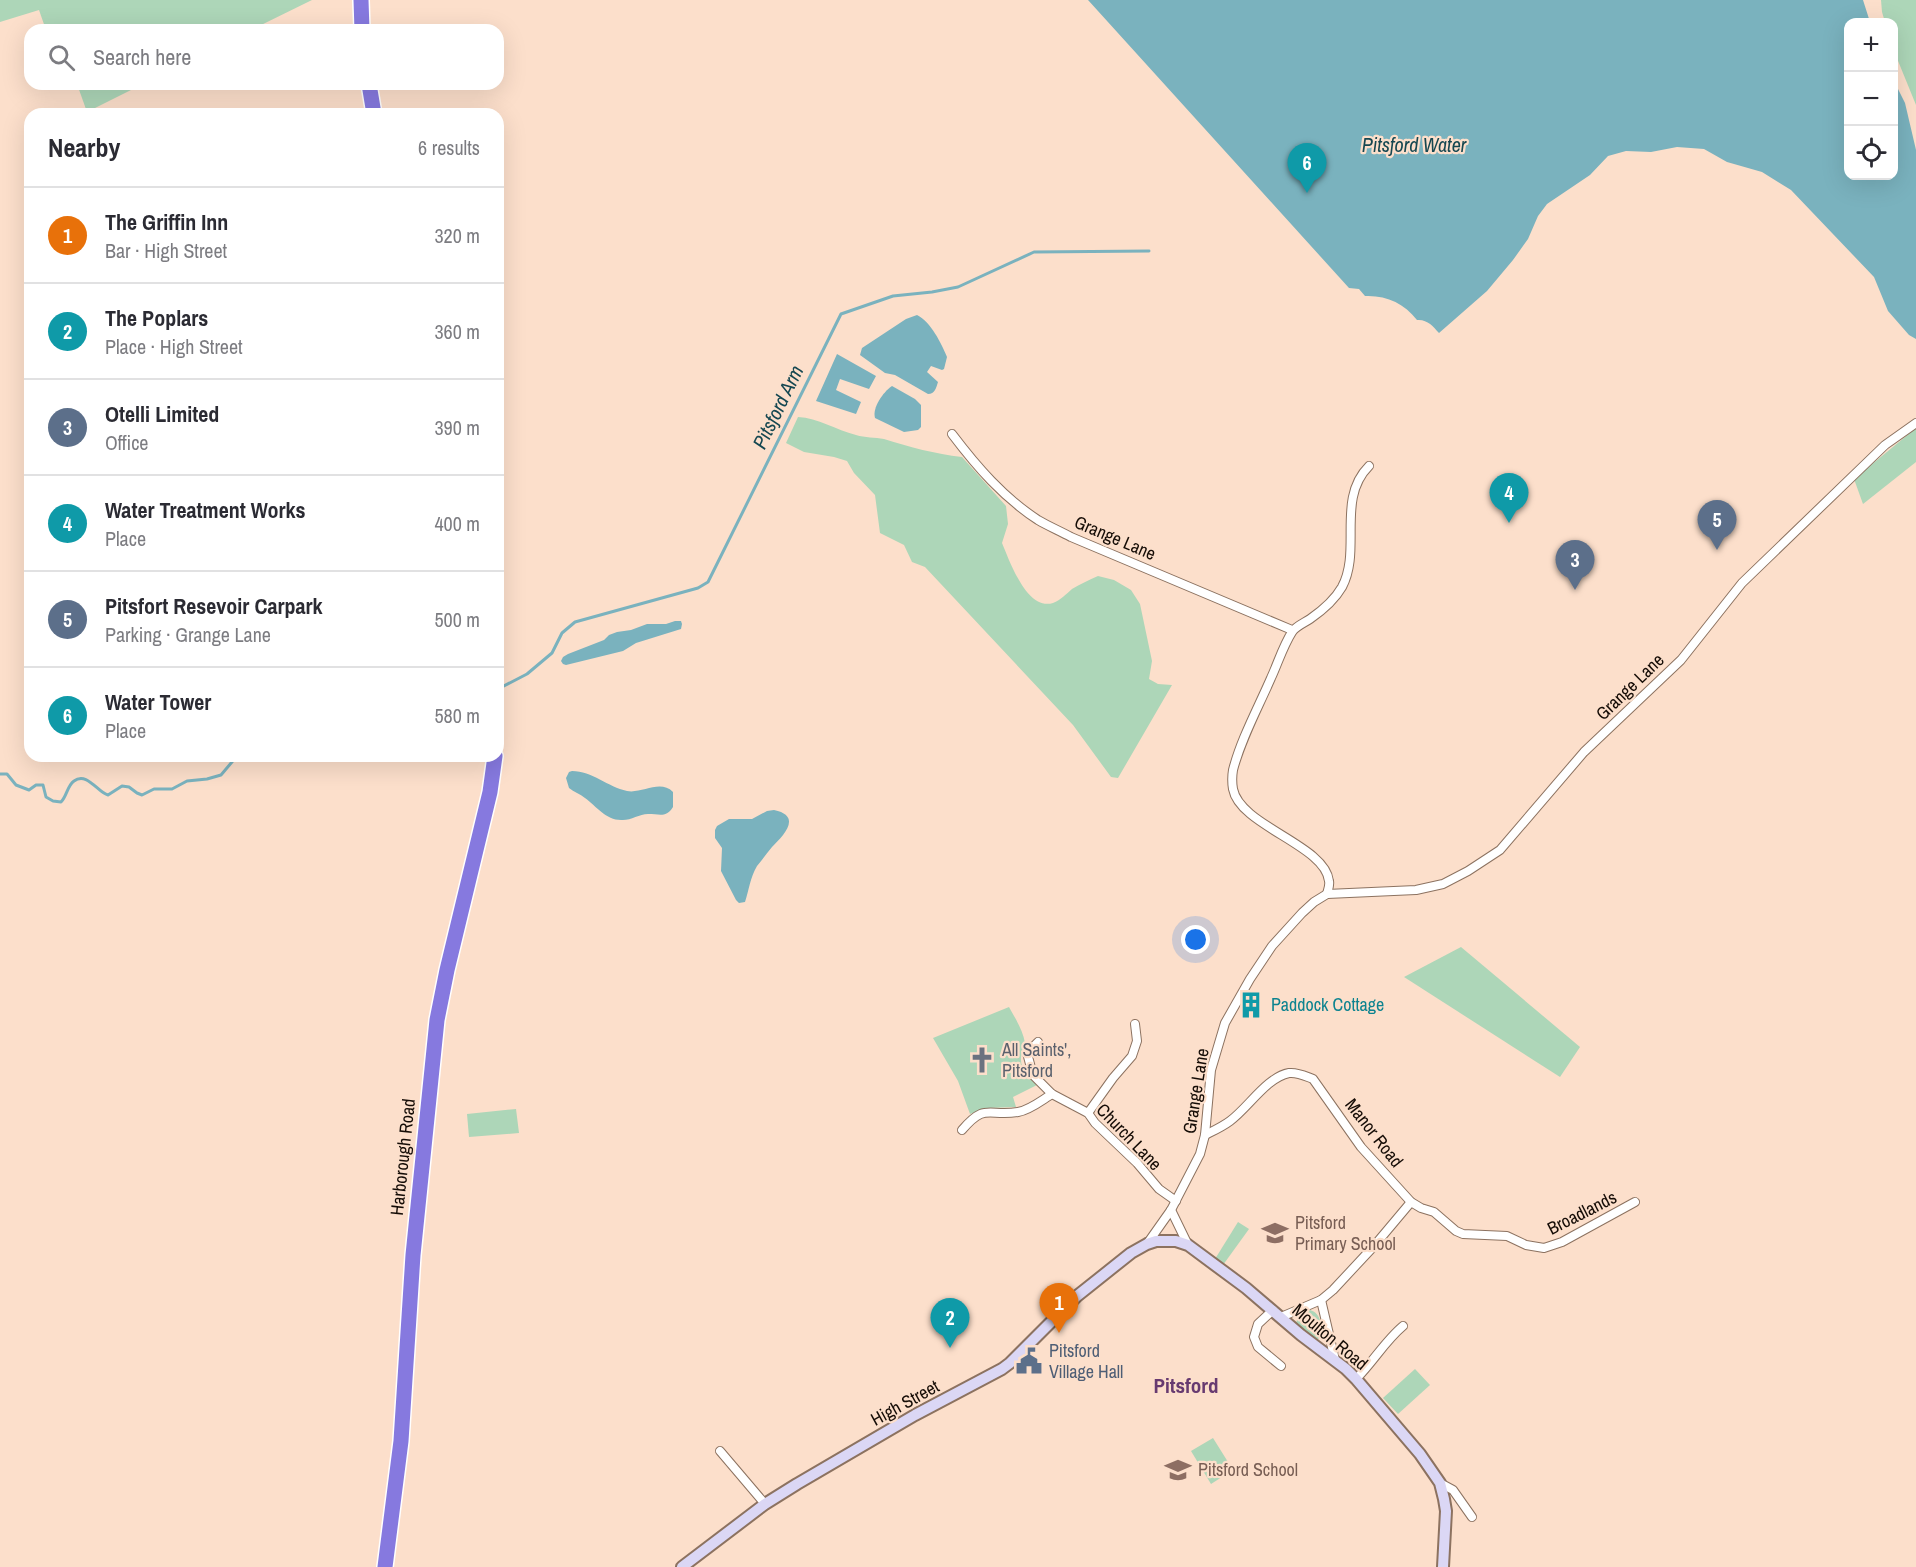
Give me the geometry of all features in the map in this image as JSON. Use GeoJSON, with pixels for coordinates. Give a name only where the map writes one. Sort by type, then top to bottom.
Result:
{"type":"FeatureCollection","features":[{"type":"Feature","properties":{"kind":"highway"},"geometry":{"type":"LineString","coordinates":[[361,0],[362,24]]}},
{"type":"Feature","properties":{"kind":"highway"},"geometry":{"type":"LineString","coordinates":[[370,90],[373,108]]}},
{"type":"Feature","properties":{"kind":"highway","name":"Harborough Road"},"geometry":{"type":"LineString","coordinates":[[385,1567],[401,1441],[414,1246],[437,1020],[490,792],[494,762]]}},
{"type":"Feature","properties":{"kind":"street","name":"Grange Lane"},"geometry":{"type":"LineString","coordinates":[[1147,1244],[1171,1210],[1194,1166],[1205,1135],[1211,1071],[1226,1023],[1250,979],[1272,946],[1302,913],[1327,894],[1416,890],[1443,884],[1500,850],[1584,752],[1680,660],[1742,583],[1885,445],[1916,423]]}},
{"type":"Feature","properties":{"kind":"street","name":"Grange Lane"},"geometry":{"type":"LineString","coordinates":[[952,434],[986,477],[1040,521],[1071,537],[1292,630]]}},
{"type":"Feature","properties":{"kind":"street"},"geometry":{"type":"LineString","coordinates":[[1327,894],[1329,882],[1321,865],[1248,811],[1233,792],[1232,781],[1240,751],[1292,630],[1326,608],[1345,581],[1349,563],[1352,497],[1359,478],[1368,466]]}},
{"type":"Feature","properties":{"kind":"street"},"geometry":{"type":"LineString","coordinates":[[1088,1113],[1132,1056],[1137,1041],[1135,1024]]}},
{"type":"Feature","properties":{"kind":"street","name":"Church Lane"},"geometry":{"type":"LineString","coordinates":[[1038,1042],[1027,1053],[1033,1075],[1053,1094],[1088,1113],[1159,1189],[1176,1201]]}},
{"type":"Feature","properties":{"kind":"street","name":"Manor Road"},"geometry":{"type":"LineString","coordinates":[[1205,1135],[1229,1122],[1279,1077],[1290,1073],[1302,1074],[1312,1079],[1361,1147],[1411,1202]]}},
{"type":"Feature","properties":{"kind":"street"},"geometry":{"type":"LineString","coordinates":[[962,1130],[974,1116],[988,1111],[1019,1112],[1053,1094]]}},
{"type":"Feature","properties":{"kind":"street"},"geometry":{"type":"LineString","coordinates":[[1281,1366],[1258,1347],[1254,1337],[1258,1324],[1277,1314],[1321,1300],[1374,1246],[1411,1202]]}},
{"type":"Feature","properties":{"kind":"street","name":"Broadlands"},"geometry":{"type":"LineString","coordinates":[[1411,1202],[1440,1215],[1456,1231],[1463,1234],[1507,1236],[1526,1245],[1544,1248],[1562,1242],[1635,1202]]}},
{"type":"Feature","properties":{"kind":"street"},"geometry":{"type":"LineString","coordinates":[[1171,1210],[1188,1245]]}},
{"type":"Feature","properties":{"kind":"street","name":"Moulton Road"},"geometry":{"type":"LineString","coordinates":[[1131,1253],[1147,1244],[1166,1240],[1188,1245],[1246,1288],[1356,1379],[1420,1454],[1440,1483],[1446,1511],[1443,1567]]}},
{"type":"Feature","properties":{"kind":"street","name":"High Street"},"geometry":{"type":"LineString","coordinates":[[682,1567],[765,1504],[899,1424],[1002,1369],[1077,1296],[1131,1253]]}},
{"type":"Feature","properties":{"kind":"street"},"geometry":{"type":"LineString","coordinates":[[1321,1300],[1335,1360]]}},
{"type":"Feature","properties":{"kind":"street"},"geometry":{"type":"LineString","coordinates":[[1356,1379],[1372,1363],[1394,1333],[1403,1326]]}},
{"type":"Feature","properties":{"kind":"street"},"geometry":{"type":"LineString","coordinates":[[720,1451],[765,1504]]}},
{"type":"Feature","properties":{"kind":"street"},"geometry":{"type":"LineString","coordinates":[[1440,1483],[1453,1490],[1472,1516]]}},
{"type":"Feature","properties":{"kind":"green space"},"geometry":{"type":"Polygon","coordinates":[[[0,0],[312,0],[263,24],[44,24],[39,10],[0,22],[0,0]]]}},
{"type":"Feature","properties":{"kind":"green space"},"geometry":{"type":"Polygon","coordinates":[[[1881,0],[1916,0],[1916,105],[1898,61],[1898,18],[1884,18],[1881,0]]]}},
{"type":"Feature","properties":{"kind":"green space"},"geometry":{"type":"Polygon","coordinates":[[[79,90],[131,90],[95,108],[86,108],[79,90]]]}},
{"type":"Feature","properties":{"kind":"green space"},"geometry":{"type":"Polygon","coordinates":[[[798,417],[859,436],[884,439],[923,450],[962,457],[1006,506],[1008,524],[1002,543],[1021,583],[1035,600],[1053,603],[1075,587],[1098,576],[1114,580],[1131,590],[1140,604],[1152,661],[1149,679],[1158,684],[1172,685],[1118,778],[1111,777],[1073,725],[925,567],[912,562],[904,545],[880,533],[875,495],[854,473],[847,461],[804,452],[786,443],[798,417]]]}},
{"type":"Feature","properties":{"kind":"green space"},"geometry":{"type":"Polygon","coordinates":[[[1916,428],[1916,462],[1863,504],[1854,479],[1916,428]]]}},
{"type":"Feature","properties":{"kind":"green space"},"geometry":{"type":"Polygon","coordinates":[[[1461,947],[1580,1047],[1560,1077],[1404,977],[1461,947]]]}},
{"type":"Feature","properties":{"kind":"green space"},"geometry":{"type":"Polygon","coordinates":[[[1009,1007],[1024,1038],[1022,1066],[1029,1077],[1039,1084],[1013,1097],[1016,1107],[988,1108],[970,1114],[958,1081],[933,1038],[1009,1007]]]}},
{"type":"Feature","properties":{"kind":"green space"},"geometry":{"type":"Polygon","coordinates":[[[516,1109],[519,1133],[469,1137],[467,1114],[516,1109]]]}},
{"type":"Feature","properties":{"kind":"green space"},"geometry":{"type":"Polygon","coordinates":[[[1238,1222],[1249,1229],[1223,1265],[1215,1259],[1238,1222]]]}},
{"type":"Feature","properties":{"kind":"green space"},"geometry":{"type":"Polygon","coordinates":[[[1310,1310],[1316,1314],[1321,1323],[1323,1334],[1318,1339],[1296,1323],[1299,1315],[1310,1310]]]}},
{"type":"Feature","properties":{"kind":"green space"},"geometry":{"type":"Polygon","coordinates":[[[1415,1369],[1430,1385],[1398,1414],[1383,1398],[1415,1369]]]}},
{"type":"Feature","properties":{"kind":"green space"},"geometry":{"type":"Polygon","coordinates":[[[1213,1438],[1233,1470],[1211,1484],[1191,1451],[1213,1438]]]}},
{"type":"Feature","properties":{"kind":"water","name":"Pitsford Water"},"geometry":{"type":"Polygon","coordinates":[[[1088,0],[1863,0],[1869,18],[1844,18],[1844,180],[1898,180],[1898,89],[1905,103],[1916,150],[1916,339],[1909,335],[1888,311],[1874,277],[1791,190],[1762,172],[1727,162],[1704,149],[1677,147],[1651,152],[1626,151],[1608,156],[1590,175],[1547,204],[1538,216],[1528,239],[1513,260],[1487,291],[1439,333],[1430,324],[1417,320],[1394,301],[1365,296],[1359,289],[1349,288],[1088,0]]]}},
{"type":"Feature","properties":{"kind":"water"},"geometry":{"type":"Polygon","coordinates":[[[917,315],[939,339],[947,357],[944,369],[931,366],[927,372],[938,382],[935,390],[930,394],[895,375],[885,373],[860,355],[862,348],[906,319],[917,315]]]}},
{"type":"Feature","properties":{"kind":"water"},"geometry":{"type":"Polygon","coordinates":[[[837,354],[876,376],[869,389],[840,379],[836,390],[861,402],[856,414],[816,401],[837,354]]]}},
{"type":"Feature","properties":{"kind":"water"},"geometry":{"type":"Polygon","coordinates":[[[892,386],[921,405],[921,427],[918,430],[904,432],[875,418],[879,400],[892,386]]]}},
{"type":"Feature","properties":{"kind":"water"},"geometry":{"type":"Polygon","coordinates":[[[681,621],[681,629],[636,643],[623,651],[566,665],[561,661],[568,654],[604,640],[617,632],[647,624],[666,624],[681,621]]]}},
{"type":"Feature","properties":{"kind":"water"},"geometry":{"type":"Polygon","coordinates":[[[572,771],[593,776],[627,791],[657,787],[668,788],[673,792],[673,807],[668,813],[662,815],[645,814],[624,820],[611,818],[569,788],[566,778],[572,771]]]}},
{"type":"Feature","properties":{"kind":"water"},"geometry":{"type":"Polygon","coordinates":[[[774,810],[787,817],[788,827],[757,866],[745,902],[739,903],[721,871],[722,848],[715,838],[715,830],[717,826],[729,819],[752,819],[774,810]]]}},
{"type":"Feature","properties":{"kind":"waterway","name":"Pitsford Arm"},"geometry":{"type":"LineString","coordinates":[[504,686],[527,674],[552,653],[562,633],[575,622],[698,588],[708,582],[841,314],[893,296],[958,287],[1034,252],[1149,251]]}},
{"type":"Feature","properties":{"kind":"waterway","name":"Pitsford Arm"},"geometry":{"type":"LineString","coordinates":[[0,774],[7,774],[16,785],[29,790],[36,785],[43,785],[46,797],[61,802],[68,788],[79,779],[88,781],[108,795],[122,786],[129,787],[142,795],[154,789],[172,789],[187,781],[221,775],[232,762]]}},
{"type":"Feature","properties":{"kind":"place","name":"Water Tower"},"geometry":{"type":"Point","coordinates":[1307,193]}},
{"type":"Feature","properties":{"kind":"place","name":"Water Treatment Works"},"geometry":{"type":"Point","coordinates":[1509,523]}},
{"type":"Feature","properties":{"kind":"place","name":"Pitsfort Resevoir Carpark"},"geometry":{"type":"Point","coordinates":[1717,550]}},
{"type":"Feature","properties":{"kind":"place","name":"Otelli Limited"},"geometry":{"type":"Point","coordinates":[1575,590]}},
{"type":"Feature","properties":{"kind":"place","name":"Paddock Cottage"},"geometry":{"type":"Point","coordinates":[1251,1005]}},
{"type":"Feature","properties":{"kind":"place","name":"All Saints', Pitsford"},"geometry":{"type":"Point","coordinates":[982,1060]}},
{"type":"Feature","properties":{"kind":"place","name":"Pitsford Primary School"},"geometry":{"type":"Point","coordinates":[1275,1233]}},
{"type":"Feature","properties":{"kind":"place","name":"The Griffin Inn"},"geometry":{"type":"Point","coordinates":[1059,1333]}},
{"type":"Feature","properties":{"kind":"place","name":"The Poplars"},"geometry":{"type":"Point","coordinates":[950,1348]}},
{"type":"Feature","properties":{"kind":"place","name":"Pitsford Village Hall"},"geometry":{"type":"Point","coordinates":[1029,1361]}},
{"type":"Feature","properties":{"kind":"place","name":"Pitsford School"},"geometry":{"type":"Point","coordinates":[1178,1470]}},
{"type":"Feature","properties":{"kind":"district","name":"Pitsford"},"geometry":{"type":"Point","coordinates":[1186,1386]}}]}
